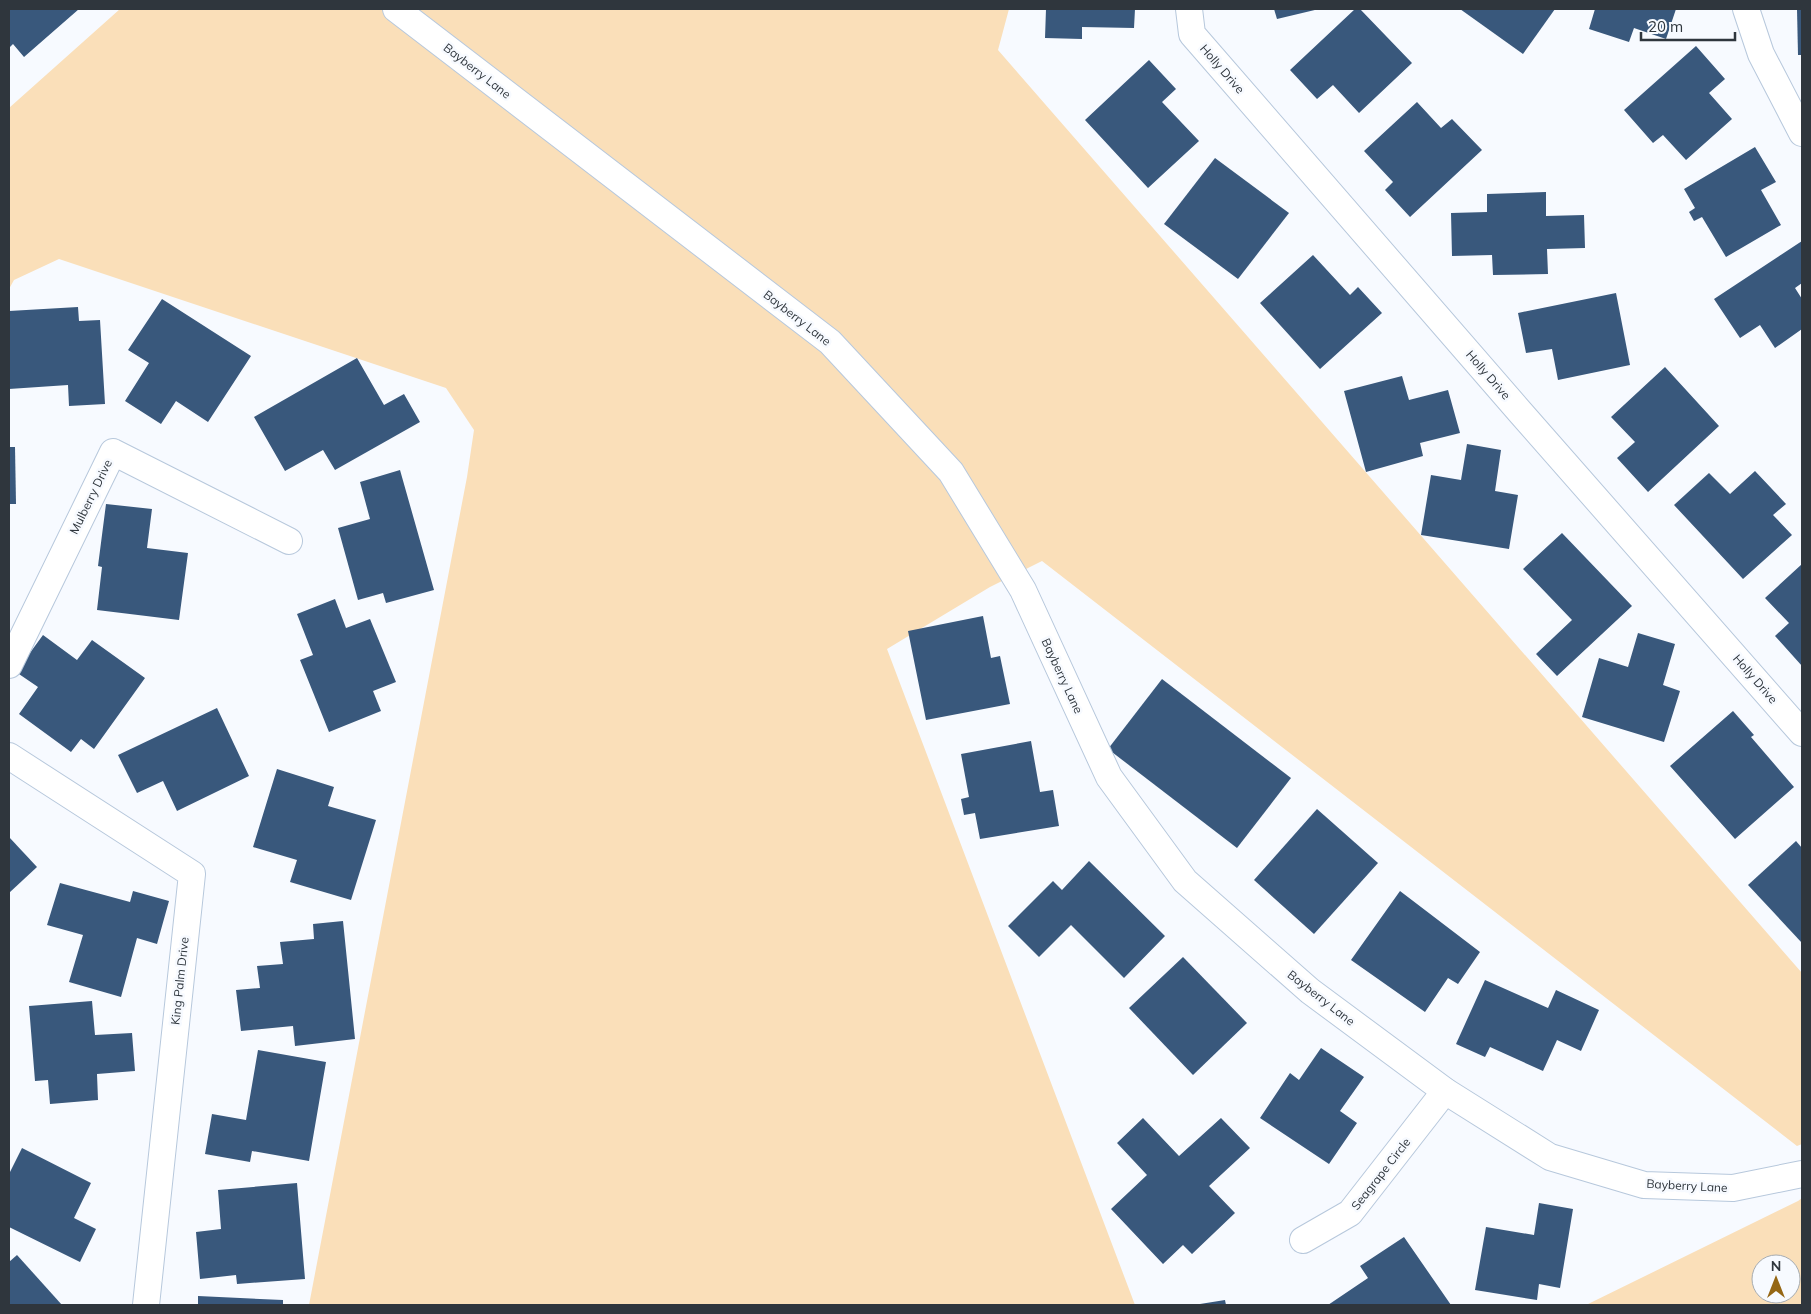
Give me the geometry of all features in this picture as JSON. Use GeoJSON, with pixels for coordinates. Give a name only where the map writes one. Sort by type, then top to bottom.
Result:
{"type":"FeatureCollection","features":[{"type":"Feature","properties":{"kind":"street","name":"Bayberry Lane"},"geometry":{"type":"LineString","coordinates":[[396,9],[830,342],[951,472],[1023,590],[1109,777],[1185,881],[1310,991],[1445,1091],[1550,1156],[1644,1185],[1733,1188],[1802,1174]]}},
{"type":"Feature","properties":{"kind":"street","name":"Holly Drive"},"geometry":{"type":"LineString","coordinates":[[1188,9],[1192,34],[1802,733]]}},
{"type":"Feature","properties":{"kind":"street"},"geometry":{"type":"LineString","coordinates":[[1746,9],[1761,54],[1802,133]]}},
{"type":"Feature","properties":{"kind":"street","name":"Mulberry Drive"},"geometry":{"type":"LineString","coordinates":[[9,665],[114,452],[289,541]]}},
{"type":"Feature","properties":{"kind":"street","name":"King Palm Drive"},"geometry":{"type":"LineString","coordinates":[[9,756],[192,874],[146,1305]]}},
{"type":"Feature","properties":{"kind":"street","name":"Seagrape Circle"},"geometry":{"type":"LineString","coordinates":[[1303,1240],[1350,1213],[1445,1091]]}},
{"type":"Feature","properties":{"kind":"shaded area"},"geometry":{"type":"Polygon","coordinates":[[[120,9],[1009,9],[998,50],[1802,973],[1802,1144],[1797,1146],[1042,561],[990,587],[887,649],[1135,1305],[309,1305],[467,477],[474,430],[446,388],[59,259],[14,280],[9,289],[9,108],[120,9]]]}},
{"type":"Feature","properties":{"kind":"shaded area"},"geometry":{"type":"Polygon","coordinates":[[[1802,1198],[1802,1305],[1586,1305],[1798,1201],[1802,1198]]]}},
{"type":"Feature","properties":{"kind":"building"},"geometry":{"type":"Polygon","coordinates":[[[9,9],[79,9],[24,57],[13,44],[9,48],[9,9]]]}},
{"type":"Feature","properties":{"kind":"building"},"geometry":{"type":"Polygon","coordinates":[[[1046,9],[1135,9],[1134,28],[1082,27],[1082,39],[1045,38],[1046,9]]]}},
{"type":"Feature","properties":{"kind":"building"},"geometry":{"type":"Polygon","coordinates":[[[1274,9],[1319,9],[1277,19],[1274,9]]]}},
{"type":"Feature","properties":{"kind":"building"},"geometry":{"type":"Polygon","coordinates":[[[1355,9],[1360,9],[1412,63],[1359,113],[1333,85],[1317,99],[1290,70],[1355,9]]]}},
{"type":"Feature","properties":{"kind":"building"},"geometry":{"type":"Polygon","coordinates":[[[1460,9],[1555,9],[1523,54],[1460,9]]]}},
{"type":"Feature","properties":{"kind":"building"},"geometry":{"type":"Polygon","coordinates":[[[1595,9],[1676,9],[1666,39],[1634,28],[1629,42],[1589,29],[1595,9]]]}},
{"type":"Feature","properties":{"kind":"building"},"geometry":{"type":"Polygon","coordinates":[[[1797,9],[1802,9],[1802,55],[1798,55],[1797,9]]]}},
{"type":"Feature","properties":{"kind":"building"},"geometry":{"type":"Polygon","coordinates":[[[1696,46],[1725,79],[1709,93],[1732,119],[1686,160],[1663,135],[1653,143],[1624,110],[1696,46]]]}},
{"type":"Feature","properties":{"kind":"building"},"geometry":{"type":"Polygon","coordinates":[[[1149,60],[1176,89],[1162,102],[1199,141],[1148,188],[1085,120],[1149,60]]]}},
{"type":"Feature","properties":{"kind":"building"},"geometry":{"type":"Polygon","coordinates":[[[1417,102],[1441,128],[1452,119],[1482,150],[1410,217],[1385,190],[1393,182],[1364,151],[1417,102]]]}},
{"type":"Feature","properties":{"kind":"building"},"geometry":{"type":"Polygon","coordinates":[[[1755,147],[1776,182],[1761,190],[1781,225],[1726,257],[1702,217],[1694,221],[1689,212],[1695,208],[1684,189],[1755,147]]]}},
{"type":"Feature","properties":{"kind":"building"},"geometry":{"type":"Polygon","coordinates":[[[1215,158],[1289,213],[1238,279],[1164,224],[1215,158]]]}},
{"type":"Feature","properties":{"kind":"building"},"geometry":{"type":"Polygon","coordinates":[[[1546,192],[1546,216],[1584,215],[1585,248],[1547,249],[1548,274],[1493,275],[1492,255],[1452,256],[1451,213],[1487,212],[1487,194],[1546,192]]]}},
{"type":"Feature","properties":{"kind":"building"},"geometry":{"type":"Polygon","coordinates":[[[1802,241],[1802,283],[1795,288],[1802,299],[1802,329],[1775,348],[1760,325],[1740,338],[1714,299],[1802,241]]]}},
{"type":"Feature","properties":{"kind":"building"},"geometry":{"type":"Polygon","coordinates":[[[1313,255],[1350,295],[1358,287],[1382,313],[1320,369],[1260,303],[1313,255]]]}},
{"type":"Feature","properties":{"kind":"building"},"geometry":{"type":"Polygon","coordinates":[[[1616,293],[1630,365],[1558,380],[1552,349],[1526,353],[1518,313],[1616,293]]]}},
{"type":"Feature","properties":{"kind":"building"},"geometry":{"type":"Polygon","coordinates":[[[162,299],[251,356],[208,422],[176,401],[161,424],[125,401],[149,363],[128,350],[162,299]]]}},
{"type":"Feature","properties":{"kind":"building"},"geometry":{"type":"Polygon","coordinates":[[[78,307],[79,321],[100,320],[105,404],[69,406],[68,385],[9,389],[9,311],[78,307]]]}},
{"type":"Feature","properties":{"kind":"building"},"geometry":{"type":"Polygon","coordinates":[[[357,358],[384,405],[404,394],[420,422],[335,470],[323,450],[285,471],[254,417],[357,358]]]}},
{"type":"Feature","properties":{"kind":"building"},"geometry":{"type":"Polygon","coordinates":[[[1665,367],[1719,426],[1648,492],[1617,458],[1635,442],[1611,417],[1665,367]]]}},
{"type":"Feature","properties":{"kind":"building"},"geometry":{"type":"Polygon","coordinates":[[[1402,376],[1409,400],[1448,390],[1460,433],[1420,443],[1423,456],[1366,472],[1344,391],[1402,376]]]}},
{"type":"Feature","properties":{"kind":"building"},"geometry":{"type":"Polygon","coordinates":[[[1467,444],[1501,450],[1495,491],[1518,495],[1509,549],[1421,535],[1431,475],[1461,480],[1467,444]]]}},
{"type":"Feature","properties":{"kind":"building"},"geometry":{"type":"Polygon","coordinates":[[[9,447],[15,447],[16,504],[9,504],[9,447]]]}},
{"type":"Feature","properties":{"kind":"building"},"geometry":{"type":"Polygon","coordinates":[[[400,470],[434,590],[386,603],[383,593],[358,600],[338,528],[370,519],[360,482],[400,470]]]}},
{"type":"Feature","properties":{"kind":"building"},"geometry":{"type":"Polygon","coordinates":[[[1755,471],[1786,504],[1773,515],[1792,535],[1743,579],[1674,505],[1709,473],[1730,494],[1755,471]]]}},
{"type":"Feature","properties":{"kind":"building"},"geometry":{"type":"Polygon","coordinates":[[[106,504],[152,509],[147,548],[188,553],[179,620],[97,610],[102,567],[98,566],[106,504]]]}},
{"type":"Feature","properties":{"kind":"building"},"geometry":{"type":"Polygon","coordinates":[[[1562,533],[1632,606],[1557,676],[1536,654],[1572,620],[1523,569],[1562,533]]]}},
{"type":"Feature","properties":{"kind":"building"},"geometry":{"type":"Polygon","coordinates":[[[1802,564],[1802,666],[1775,636],[1789,623],[1765,598],[1802,564]]]}},
{"type":"Feature","properties":{"kind":"building"},"geometry":{"type":"Polygon","coordinates":[[[335,599],[346,628],[370,619],[396,682],[373,691],[381,711],[329,732],[300,660],[313,655],[297,614],[335,599]]]}},
{"type":"Feature","properties":{"kind":"building"},"geometry":{"type":"Polygon","coordinates":[[[983,616],[991,658],[1000,656],[1010,704],[926,720],[908,631],[983,616]]]}},
{"type":"Feature","properties":{"kind":"building"},"geometry":{"type":"Polygon","coordinates":[[[1638,633],[1675,644],[1663,685],[1680,691],[1664,742],[1582,717],[1599,658],[1628,667],[1638,633]]]}},
{"type":"Feature","properties":{"kind":"building"},"geometry":{"type":"Polygon","coordinates":[[[43,635],[77,660],[92,640],[145,678],[94,749],[81,739],[71,752],[19,714],[38,687],[16,672],[43,635]]]}},
{"type":"Feature","properties":{"kind":"building"},"geometry":{"type":"Polygon","coordinates":[[[1162,679],[1291,778],[1237,848],[1108,749],[1162,679]]]}},
{"type":"Feature","properties":{"kind":"building"},"geometry":{"type":"Polygon","coordinates":[[[217,708],[249,776],[177,811],[163,781],[137,793],[118,755],[217,708]]]}},
{"type":"Feature","properties":{"kind":"building"},"geometry":{"type":"Polygon","coordinates":[[[1733,711],[1754,735],[1751,737],[1794,787],[1735,839],[1670,766],[1733,711]]]}},
{"type":"Feature","properties":{"kind":"building"},"geometry":{"type":"Polygon","coordinates":[[[1031,741],[1040,792],[1053,790],[1059,826],[980,839],[975,813],[964,815],[961,799],[969,797],[961,754],[1031,741]]]}},
{"type":"Feature","properties":{"kind":"building"},"geometry":{"type":"Polygon","coordinates":[[[277,769],[334,787],[328,806],[376,820],[351,900],[290,882],[297,860],[253,847],[277,769]]]}},
{"type":"Feature","properties":{"kind":"building"},"geometry":{"type":"Polygon","coordinates":[[[1317,809],[1378,863],[1314,934],[1254,880],[1317,809]]]}},
{"type":"Feature","properties":{"kind":"building"},"geometry":{"type":"Polygon","coordinates":[[[9,837],[37,867],[9,893],[9,837]]]}},
{"type":"Feature","properties":{"kind":"building"},"geometry":{"type":"Polygon","coordinates":[[[1796,841],[1802,848],[1802,943],[1748,885],[1796,841]]]}},
{"type":"Feature","properties":{"kind":"building"},"geometry":{"type":"Polygon","coordinates":[[[1089,861],[1165,936],[1124,978],[1071,925],[1039,957],[1008,926],[1053,881],[1062,890],[1089,861]]]}},
{"type":"Feature","properties":{"kind":"building"},"geometry":{"type":"Polygon","coordinates":[[[60,883],[130,902],[133,891],[169,901],[157,944],[137,938],[121,997],[69,982],[83,935],[47,925],[60,883]]]}},
{"type":"Feature","properties":{"kind":"building"},"geometry":{"type":"Polygon","coordinates":[[[1400,891],[1480,952],[1458,984],[1448,978],[1425,1012],[1351,960],[1400,891]]]}},
{"type":"Feature","properties":{"kind":"building"},"geometry":{"type":"Polygon","coordinates":[[[343,921],[355,1039],[295,1046],[293,1026],[241,1031],[236,990],[260,988],[257,966],[283,964],[280,942],[314,939],[313,924],[343,921]]]}},
{"type":"Feature","properties":{"kind":"building"},"geometry":{"type":"Polygon","coordinates":[[[1183,957],[1247,1023],[1193,1075],[1129,1008],[1183,957]]]}},
{"type":"Feature","properties":{"kind":"building"},"geometry":{"type":"Polygon","coordinates":[[[1485,980],[1548,1008],[1556,990],[1599,1010],[1581,1051],[1557,1040],[1543,1071],[1490,1047],[1485,1057],[1456,1044],[1485,980]]]}},
{"type":"Feature","properties":{"kind":"building"},"geometry":{"type":"Polygon","coordinates":[[[92,1001],[95,1035],[132,1033],[135,1071],[97,1074],[98,1100],[50,1104],[48,1080],[35,1081],[29,1006],[92,1001]]]}},
{"type":"Feature","properties":{"kind":"building"},"geometry":{"type":"Polygon","coordinates":[[[1321,1048],[1364,1077],[1340,1111],[1357,1123],[1329,1164],[1260,1118],[1290,1073],[1299,1080],[1321,1048]]]}},
{"type":"Feature","properties":{"kind":"building"},"geometry":{"type":"Polygon","coordinates":[[[258,1050],[326,1062],[309,1161],[252,1151],[250,1162],[205,1154],[212,1114],[246,1120],[258,1050]]]}},
{"type":"Feature","properties":{"kind":"building"},"geometry":{"type":"Polygon","coordinates":[[[1143,1118],[1179,1156],[1221,1118],[1250,1148],[1209,1186],[1235,1213],[1192,1254],[1183,1245],[1163,1264],[1111,1209],[1147,1175],[1117,1143],[1143,1118]]]}},
{"type":"Feature","properties":{"kind":"building"},"geometry":{"type":"Polygon","coordinates":[[[22,1148],[91,1183],[74,1218],[96,1229],[80,1262],[9,1227],[9,1174],[22,1148]]]}},
{"type":"Feature","properties":{"kind":"building"},"geometry":{"type":"Polygon","coordinates":[[[297,1183],[305,1279],[237,1284],[236,1275],[200,1279],[196,1232],[221,1229],[218,1190],[297,1183]]]}},
{"type":"Feature","properties":{"kind":"building"},"geometry":{"type":"Polygon","coordinates":[[[1539,1203],[1573,1209],[1560,1288],[1539,1284],[1537,1300],[1475,1290],[1486,1227],[1534,1235],[1539,1203]]]}},
{"type":"Feature","properties":{"kind":"building"},"geometry":{"type":"Polygon","coordinates":[[[1404,1237],[1451,1305],[1328,1305],[1368,1278],[1360,1266],[1404,1237]]]}},
{"type":"Feature","properties":{"kind":"building"},"geometry":{"type":"Polygon","coordinates":[[[17,1255],[62,1305],[9,1305],[9,1262],[17,1255]]]}},
{"type":"Feature","properties":{"kind":"building"},"geometry":{"type":"Polygon","coordinates":[[[198,1296],[283,1300],[283,1305],[198,1305],[198,1296]]]}},
{"type":"Feature","properties":{"kind":"building"},"geometry":{"type":"Polygon","coordinates":[[[1225,1300],[1226,1305],[1200,1305],[1200,1304],[1225,1300]]]}}]}
